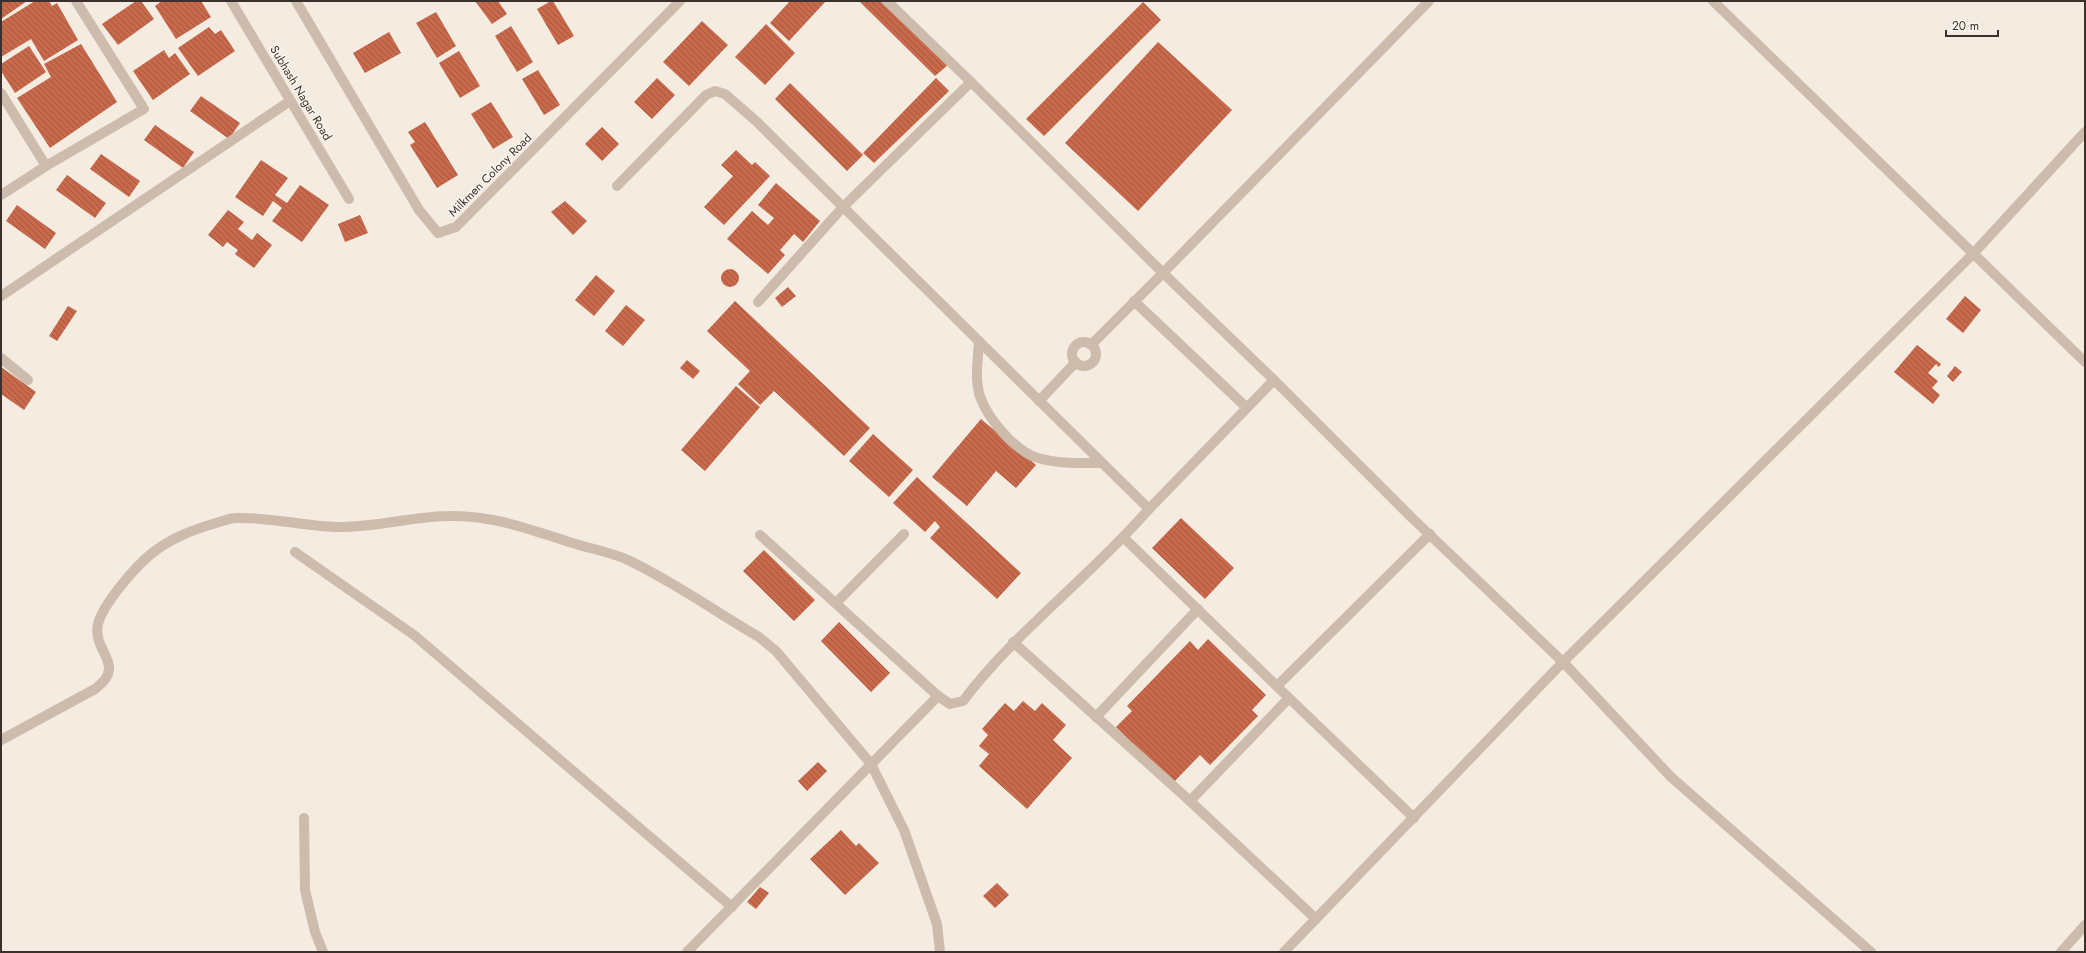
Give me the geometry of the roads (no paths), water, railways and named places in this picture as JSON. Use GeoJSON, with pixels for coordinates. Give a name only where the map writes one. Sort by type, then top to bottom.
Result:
{"type":"FeatureCollection","features":[{"type":"Feature","properties":{"kind":"street"},"geometry":{"type":"LineString","coordinates":[[1,194],[144,109],[76,1]]}},
{"type":"Feature","properties":{"kind":"street","name":"Subhash Nagar Road"},"geometry":{"type":"LineString","coordinates":[[231,1],[348,199]]}},
{"type":"Feature","properties":{"kind":"street","name":"Milkmen Colony Road"},"geometry":{"type":"LineString","coordinates":[[296,1],[419,210],[438,233],[456,228],[680,1]]}},
{"type":"Feature","properties":{"kind":"street"},"geometry":{"type":"LineString","coordinates":[[887,1],[971,82],[1163,273],[1563,662],[1671,777],[1871,952]]}},
{"type":"Feature","properties":{"kind":"street"},"geometry":{"type":"LineString","coordinates":[[1091,345],[1429,1]]}},
{"type":"Feature","properties":{"kind":"street"},"geometry":{"type":"LineString","coordinates":[[1712,1],[2085,362]]}},
{"type":"Feature","properties":{"kind":"street"},"geometry":{"type":"LineString","coordinates":[[758,302],[843,207],[971,82]]}},
{"type":"Feature","properties":{"kind":"street"},"geometry":{"type":"LineString","coordinates":[[617,186],[706,95],[715,91],[725,94],[751,117],[843,207],[1149,510]]}},
{"type":"Feature","properties":{"kind":"street"},"geometry":{"type":"LineString","coordinates":[[1,93],[46,166]]}},
{"type":"Feature","properties":{"kind":"street"},"geometry":{"type":"LineString","coordinates":[[1,296],[290,101]]}},
{"type":"Feature","properties":{"kind":"street"},"geometry":{"type":"LineString","coordinates":[[1284,952],[1563,662],[1973,254],[2085,132]]}},
{"type":"Feature","properties":{"kind":"street"},"geometry":{"type":"LineString","coordinates":[[1134,301],[1246,407]]}},
{"type":"Feature","properties":{"kind":"street"},"geometry":{"type":"LineString","coordinates":[[979,341],[977,379],[981,399],[998,427],[1010,440],[1025,452],[1036,458],[1060,463],[1102,463]]}},
{"type":"Feature","properties":{"kind":"street"},"geometry":{"type":"LineString","coordinates":[[1084,342],[1091,345],[1096,353],[1094,362],[1085,366],[1076,362],[1073,352],[1077,345],[1084,342]]}},
{"type":"Feature","properties":{"kind":"street"},"geometry":{"type":"LineString","coordinates":[[1,358],[28,380]]}},
{"type":"Feature","properties":{"kind":"street"},"geometry":{"type":"LineString","coordinates":[[1039,401],[1076,362]]}},
{"type":"Feature","properties":{"kind":"street"},"geometry":{"type":"LineString","coordinates":[[760,535],[938,696],[950,704],[963,701],[1013,642],[1124,538],[1246,407],[1274,380]]}},
{"type":"Feature","properties":{"kind":"street"},"geometry":{"type":"LineString","coordinates":[[1,740],[95,689],[105,681],[109,674],[109,665],[97,636],[98,623],[125,580],[150,554],[174,538],[192,530],[234,518],[280,520],[339,527],[449,516],[475,517],[505,522],[628,560],[759,637],[776,651],[871,764],[904,830],[937,924],[940,952]]}},
{"type":"Feature","properties":{"kind":"street"},"geometry":{"type":"LineString","coordinates":[[836,603],[904,534]]}},
{"type":"Feature","properties":{"kind":"street"},"geometry":{"type":"LineString","coordinates":[[1277,686],[1430,534]]}},
{"type":"Feature","properties":{"kind":"street"},"geometry":{"type":"LineString","coordinates":[[1124,538],[1414,818]]}},
{"type":"Feature","properties":{"kind":"street"},"geometry":{"type":"LineString","coordinates":[[295,552],[414,635],[732,907]]}},
{"type":"Feature","properties":{"kind":"street"},"geometry":{"type":"LineString","coordinates":[[1096,717],[1198,609]]}},
{"type":"Feature","properties":{"kind":"street"},"geometry":{"type":"LineString","coordinates":[[1013,642],[1190,801],[1316,919]]}},
{"type":"Feature","properties":{"kind":"street"},"geometry":{"type":"LineString","coordinates":[[687,952],[938,696]]}},
{"type":"Feature","properties":{"kind":"street"},"geometry":{"type":"LineString","coordinates":[[1190,801],[1289,698]]}},
{"type":"Feature","properties":{"kind":"street"},"geometry":{"type":"LineString","coordinates":[[304,818],[306,890],[315,932],[323,952]]}},
{"type":"Feature","properties":{"kind":"street"},"geometry":{"type":"LineString","coordinates":[[2061,952],[2085,925]]}}]}
